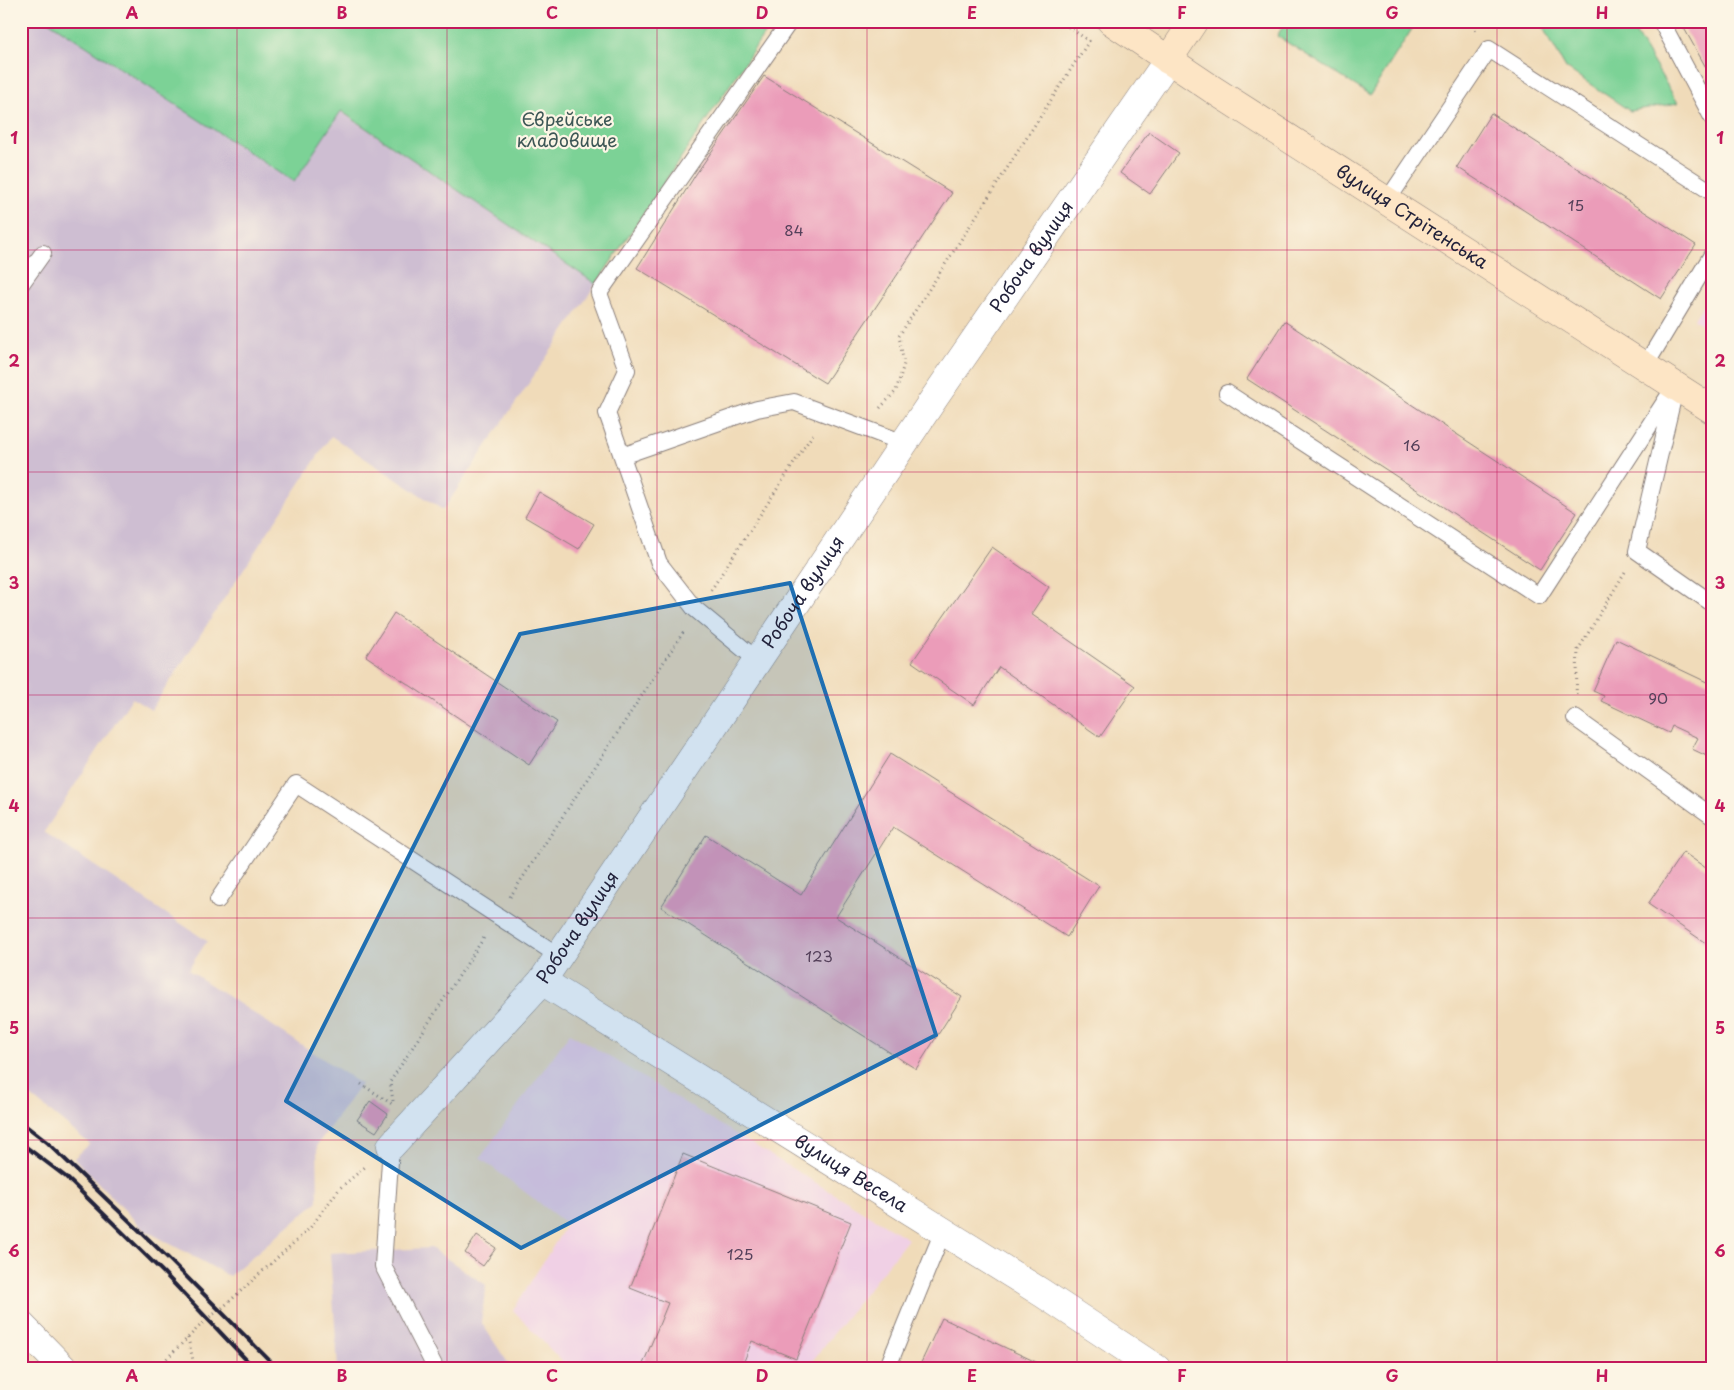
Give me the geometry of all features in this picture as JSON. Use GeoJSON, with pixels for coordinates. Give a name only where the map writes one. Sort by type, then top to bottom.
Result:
{"type":"FeatureCollection","features":[{"type":"Feature","properties":{"kind":"main road","name":"вулиця Стрітенська"},"geometry":{"type":"LineString","coordinates":[[1111,21],[1168,60],[1713,410]]}},
{"type":"Feature","properties":{"kind":"main road","name":"Робоча вулиця"},"geometry":{"type":"LineString","coordinates":[[1168,60],[1194,21]]}},
{"type":"Feature","properties":{"kind":"street","name":"Робоча вулиця"},"geometry":{"type":"LineString","coordinates":[[391,1146],[542,981],[904,443],[1168,60]]}},
{"type":"Feature","properties":{"kind":"street","name":"вулиця Весела"},"geometry":{"type":"LineString","coordinates":[[542,981],[944,1231],[1157,1369]]}},
{"type":"Feature","properties":{"kind":"street"},"geometry":{"type":"LineString","coordinates":[[21,1325],[64,1369]]}},
{"type":"Feature","properties":{"kind":"lane"},"geometry":{"type":"LineString","coordinates":[[758,661],[697,611],[658,562],[607,413],[628,370],[600,293],[790,21]]}},
{"type":"Feature","properties":{"kind":"lane"},"geometry":{"type":"LineString","coordinates":[[1661,21],[1713,119]]}},
{"type":"Feature","properties":{"kind":"lane"},"geometry":{"type":"LineString","coordinates":[[1387,201],[1489,49],[1713,193]]}},
{"type":"Feature","properties":{"kind":"lane"},"geometry":{"type":"LineString","coordinates":[[21,284],[43,253]]}},
{"type":"Feature","properties":{"kind":"lane"},"geometry":{"type":"LineString","coordinates":[[1645,366],[1713,253]]}},
{"type":"Feature","properties":{"kind":"lane"},"geometry":{"type":"LineString","coordinates":[[1227,393],[1539,596],[1675,386]]}},
{"type":"Feature","properties":{"kind":"lane"},"geometry":{"type":"LineString","coordinates":[[1675,386],[1637,552],[1713,604]]}},
{"type":"Feature","properties":{"kind":"lane"},"geometry":{"type":"LineString","coordinates":[[622,456],[757,409],[794,402],[904,443]]}},
{"type":"Feature","properties":{"kind":"lane"},"geometry":{"type":"LineString","coordinates":[[1575,718],[1713,817]]}},
{"type":"Feature","properties":{"kind":"lane"},"geometry":{"type":"LineString","coordinates":[[218,900],[296,784],[559,956]]}},
{"type":"Feature","properties":{"kind":"lane"},"geometry":{"type":"LineString","coordinates":[[391,1146],[383,1266],[436,1369]]}},
{"type":"Feature","properties":{"kind":"lane"},"geometry":{"type":"LineString","coordinates":[[887,1369],[944,1231]]}},
{"type":"Feature","properties":{"kind":"path"},"geometry":{"type":"LineString","coordinates":[[393,1104],[390,1082],[814,433],[843,416],[868,414],[881,407],[896,391],[904,364],[899,336],[1090,41],[1060,21]]}},
{"type":"Feature","properties":{"kind":"path"},"geometry":{"type":"LineString","coordinates":[[1575,718],[1578,650],[1637,552]]}},
{"type":"Feature","properties":{"kind":"path"},"geometry":{"type":"LineString","coordinates":[[156,1369],[208,1318],[220,1310],[310,1228],[340,1188],[391,1146]]}},
{"type":"Feature","properties":{"kind":"path"},"geometry":{"type":"LineString","coordinates":[[188,1338],[195,1369]]}},
{"type":"Feature","properties":{"kind":"highlighted area"},"geometry":{"type":"Polygon","coordinates":[[[790,583],[936,1035],[521,1248],[286,1101],[520,634],[790,583]]]}},
{"type":"Feature","properties":{"kind":"shaded area"},"geometry":{"type":"Polygon","coordinates":[[[21,21],[48,21],[294,182],[340,111],[596,284],[443,510],[331,436],[151,710],[132,698],[44,832],[207,941],[188,970],[361,1084],[317,1145],[318,1201],[229,1276],[143,1229],[74,1158],[90,1144],[21,1088],[21,21]]]}},
{"type":"Feature","properties":{"kind":"shaded area"},"geometry":{"type":"Polygon","coordinates":[[[1713,290],[1713,331],[1694,319],[1713,290]]]}},
{"type":"Feature","properties":{"kind":"shaded area"},"geometry":{"type":"Polygon","coordinates":[[[570,1033],[908,1239],[806,1369],[569,1369],[513,1310],[567,1224],[480,1158],[570,1033]]]}},
{"type":"Feature","properties":{"kind":"shaded area"},"geometry":{"type":"Polygon","coordinates":[[[431,1248],[486,1285],[481,1322],[512,1369],[338,1369],[330,1253],[431,1248]]]}},
{"type":"Feature","properties":{"kind":"green space","name":"Єврейське кладовище"},"geometry":{"type":"Polygon","coordinates":[[[48,21],[773,21],[596,284],[341,111],[294,182],[48,21]]]}},
{"type":"Feature","properties":{"kind":"green space"},"geometry":{"type":"Polygon","coordinates":[[[1286,21],[1417,21],[1370,95],[1277,36],[1286,21]]]}},
{"type":"Feature","properties":{"kind":"green space"},"geometry":{"type":"Polygon","coordinates":[[[1539,21],[1628,21],[1678,103],[1630,111],[1566,68],[1539,21]]]}},
{"type":"Feature","properties":{"kind":"building"},"geometry":{"type":"Polygon","coordinates":[[[1680,21],[1713,21],[1713,80],[1680,21]]]}},
{"type":"Feature","properties":{"kind":"building"},"geometry":{"type":"Polygon","coordinates":[[[764,76],[952,193],[825,383],[637,268],[696,174],[764,76]]]}},
{"type":"Feature","properties":{"kind":"building"},"geometry":{"type":"Polygon","coordinates":[[[1491,113],[1696,245],[1661,299],[1457,167],[1491,113]]]}},
{"type":"Feature","properties":{"kind":"building"},"geometry":{"type":"Polygon","coordinates":[[[1149,132],[1179,153],[1150,194],[1120,173],[1149,132]]]}},
{"type":"Feature","properties":{"kind":"building"},"geometry":{"type":"Polygon","coordinates":[[[1284,321],[1577,513],[1540,570],[1247,379],[1284,321]]]}},
{"type":"Feature","properties":{"kind":"building"},"geometry":{"type":"Polygon","coordinates":[[[539,492],[594,524],[579,549],[525,517],[539,492]]]}},
{"type":"Feature","properties":{"kind":"building"},"geometry":{"type":"Polygon","coordinates":[[[992,547],[1049,587],[1031,614],[1135,686],[1100,737],[999,667],[974,705],[912,662],[992,547]]]}},
{"type":"Feature","properties":{"kind":"building"},"geometry":{"type":"Polygon","coordinates":[[[394,613],[557,722],[529,765],[366,656],[394,613]]]}},
{"type":"Feature","properties":{"kind":"building"},"geometry":{"type":"Polygon","coordinates":[[[1616,639],[1713,685],[1713,759],[1692,749],[1698,738],[1672,726],[1669,733],[1601,701],[1604,696],[1593,691],[1616,639]]]}},
{"type":"Feature","properties":{"kind":"building"},"geometry":{"type":"Polygon","coordinates":[[[890,754],[1099,886],[1067,937],[893,827],[836,917],[962,997],[916,1069],[661,907],[706,835],[801,895],[890,754]]]}},
{"type":"Feature","properties":{"kind":"building"},"geometry":{"type":"Polygon","coordinates":[[[1683,852],[1713,873],[1713,948],[1648,904],[1683,852]]]}},
{"type":"Feature","properties":{"kind":"building"},"geometry":{"type":"Polygon","coordinates":[[[370,1101],[388,1114],[376,1132],[357,1120],[370,1101]]]}},
{"type":"Feature","properties":{"kind":"building"},"geometry":{"type":"Polygon","coordinates":[[[683,1154],[851,1222],[796,1359],[752,1341],[741,1369],[641,1369],[668,1303],[630,1288],[683,1154]]]}},
{"type":"Feature","properties":{"kind":"building"},"geometry":{"type":"Polygon","coordinates":[[[477,1235],[496,1248],[483,1266],[465,1253],[477,1235]]]}},
{"type":"Feature","properties":{"kind":"building"},"geometry":{"type":"Polygon","coordinates":[[[942,1318],[1051,1369],[922,1369],[919,1367],[942,1318]]]}},
{"type":"Feature","properties":{"kind":"railway"},"geometry":{"type":"LineString","coordinates":[[21,1122],[48,1143],[168,1258],[278,1369]]}},
{"type":"Feature","properties":{"kind":"railway"},"geometry":{"type":"LineString","coordinates":[[21,1143],[66,1177],[164,1273],[255,1369]]}}]}
